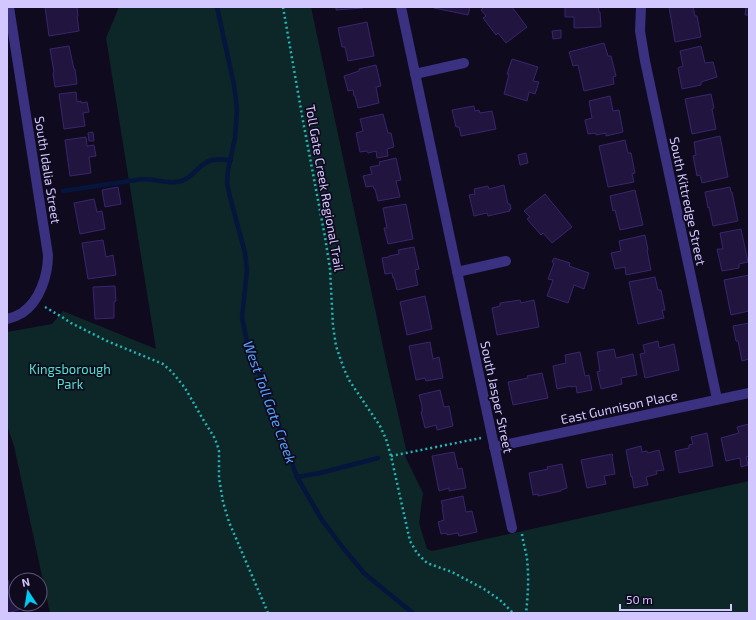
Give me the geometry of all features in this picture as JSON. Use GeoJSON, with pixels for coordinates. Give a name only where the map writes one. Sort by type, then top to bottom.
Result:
{"type":"FeatureCollection","features":[{"type":"Feature","properties":{"kind":"street","name":"South Idalia Street"},"geometry":{"type":"LineString","coordinates":[[7,320],[21,314],[34,301],[45,278],[48,264],[48,255],[11,44],[9,7]]}},
{"type":"Feature","properties":{"kind":"street","name":"South Jasper Street"},"geometry":{"type":"LineString","coordinates":[[401,7],[512,528]]}},
{"type":"Feature","properties":{"kind":"street","name":"South Kittredge Street"},"geometry":{"type":"LineString","coordinates":[[641,7],[640,31],[645,61],[717,399]]}},
{"type":"Feature","properties":{"kind":"street"},"geometry":{"type":"LineString","coordinates":[[415,74],[464,63]]}},
{"type":"Feature","properties":{"kind":"street"},"geometry":{"type":"LineString","coordinates":[[457,272],[506,261]]}},
{"type":"Feature","properties":{"kind":"street","name":"East Gunnison Place"},"geometry":{"type":"LineString","coordinates":[[494,447],[749,392]]}},
{"type":"Feature","properties":{"kind":"path","name":"Toll Gate Creek Regional Trail"},"geometry":{"type":"LineString","coordinates":[[282,7],[326,237],[330,269],[333,326],[336,346],[344,369],[349,380],[380,426],[391,456],[410,541],[417,553],[427,563],[452,572],[484,589],[500,600],[513,613]]}},
{"type":"Feature","properties":{"kind":"path"},"geometry":{"type":"LineString","coordinates":[[34,301],[71,323],[107,341],[163,364],[172,372],[185,388],[214,436],[217,444],[219,451],[219,478],[222,502],[225,512],[268,613]]}},
{"type":"Feature","properties":{"kind":"path"},"geometry":{"type":"LineString","coordinates":[[391,456],[492,436]]}},
{"type":"Feature","properties":{"kind":"path"},"geometry":{"type":"LineString","coordinates":[[512,528],[520,528],[527,558],[528,591],[526,613]]}},
{"type":"Feature","properties":{"kind":"green space","name":"Kingsborough Park"},"geometry":{"type":"Polygon","coordinates":[[[119,7],[311,7],[406,449],[405,456],[423,493],[419,523],[427,549],[432,551],[749,481],[749,613],[50,613],[48,604],[48,572],[41,572],[14,446],[7,425],[7,332],[52,324],[63,311],[156,349],[106,38],[119,7]]]}},
{"type":"Feature","properties":{"kind":"building"},"geometry":{"type":"Polygon","coordinates":[[[45,7],[77,7],[79,31],[49,36],[45,7]]]}},
{"type":"Feature","properties":{"kind":"building"},"geometry":{"type":"Polygon","coordinates":[[[336,7],[363,7],[363,8],[336,10],[336,7]]]}},
{"type":"Feature","properties":{"kind":"building"},"geometry":{"type":"Polygon","coordinates":[[[434,7],[470,7],[468,15],[434,7]]]}},
{"type":"Feature","properties":{"kind":"building"},"geometry":{"type":"Polygon","coordinates":[[[484,7],[512,7],[527,27],[506,43],[498,33],[496,35],[483,18],[486,16],[481,10],[484,7]]]}},
{"type":"Feature","properties":{"kind":"building"},"geometry":{"type":"Polygon","coordinates":[[[565,7],[598,7],[600,12],[601,27],[574,28],[574,17],[565,17],[565,7]]]}},
{"type":"Feature","properties":{"kind":"building"},"geometry":{"type":"Polygon","coordinates":[[[669,7],[693,7],[695,16],[697,16],[701,37],[675,42],[669,7]]]}},
{"type":"Feature","properties":{"kind":"building"},"geometry":{"type":"Polygon","coordinates":[[[746,7],[749,7],[749,15],[745,15],[746,7]]]}},
{"type":"Feature","properties":{"kind":"building"},"geometry":{"type":"Polygon","coordinates":[[[367,22],[374,56],[348,61],[345,47],[342,47],[338,28],[367,22]]]}},
{"type":"Feature","properties":{"kind":"building"},"geometry":{"type":"Polygon","coordinates":[[[561,30],[561,38],[553,39],[552,31],[561,30]]]}},
{"type":"Feature","properties":{"kind":"building"},"geometry":{"type":"Polygon","coordinates":[[[604,43],[608,56],[611,56],[616,76],[613,77],[614,84],[584,91],[578,65],[573,66],[569,52],[604,43]]]}},
{"type":"Feature","properties":{"kind":"building"},"geometry":{"type":"Polygon","coordinates":[[[69,46],[77,84],[55,87],[50,49],[69,46]]]}},
{"type":"Feature","properties":{"kind":"building"},"geometry":{"type":"Polygon","coordinates":[[[701,46],[705,63],[713,62],[717,77],[701,82],[701,85],[682,89],[678,68],[683,66],[680,51],[701,46]]]}},
{"type":"Feature","properties":{"kind":"building"},"geometry":{"type":"Polygon","coordinates":[[[512,59],[538,67],[533,81],[539,82],[535,94],[529,92],[527,101],[504,94],[509,74],[507,74],[512,59]]]}},
{"type":"Feature","properties":{"kind":"building"},"geometry":{"type":"Polygon","coordinates":[[[376,65],[381,86],[376,87],[379,103],[358,108],[353,90],[348,91],[344,76],[359,71],[359,69],[376,65]]]}},
{"type":"Feature","properties":{"kind":"building"},"geometry":{"type":"Polygon","coordinates":[[[76,92],[77,102],[87,102],[89,112],[83,113],[85,126],[64,129],[59,94],[76,92]]]}},
{"type":"Feature","properties":{"kind":"building"},"geometry":{"type":"Polygon","coordinates":[[[711,94],[716,129],[692,134],[685,99],[711,94]]]}},
{"type":"Feature","properties":{"kind":"building"},"geometry":{"type":"Polygon","coordinates":[[[610,96],[613,111],[619,110],[623,132],[606,136],[606,133],[596,135],[596,133],[588,134],[585,120],[592,118],[589,101],[610,96]]]}},
{"type":"Feature","properties":{"kind":"building"},"geometry":{"type":"Polygon","coordinates":[[[474,106],[475,111],[479,110],[480,113],[492,111],[496,129],[461,136],[459,127],[456,127],[452,110],[474,106]]]}},
{"type":"Feature","properties":{"kind":"building"},"geometry":{"type":"Polygon","coordinates":[[[383,114],[388,133],[391,133],[394,147],[387,149],[388,156],[377,158],[376,151],[368,153],[367,151],[360,152],[356,133],[363,131],[360,119],[383,114]]]}},
{"type":"Feature","properties":{"kind":"building"},"geometry":{"type":"Polygon","coordinates":[[[93,132],[94,141],[89,141],[88,133],[93,132]]]}},
{"type":"Feature","properties":{"kind":"building"},"geometry":{"type":"Polygon","coordinates":[[[720,136],[728,177],[702,183],[700,175],[697,176],[693,156],[696,155],[694,142],[720,136]]]}},
{"type":"Feature","properties":{"kind":"building"},"geometry":{"type":"Polygon","coordinates":[[[86,137],[87,146],[94,145],[96,156],[89,157],[91,173],[70,176],[65,140],[86,137]]]}},
{"type":"Feature","properties":{"kind":"building"},"geometry":{"type":"Polygon","coordinates":[[[625,140],[628,153],[631,153],[635,173],[632,174],[634,182],[608,187],[599,146],[625,140]]]}},
{"type":"Feature","properties":{"kind":"building"},"geometry":{"type":"Polygon","coordinates":[[[526,153],[528,163],[520,165],[518,155],[526,153]]]}},
{"type":"Feature","properties":{"kind":"building"},"geometry":{"type":"Polygon","coordinates":[[[396,158],[401,180],[396,181],[400,197],[378,201],[375,189],[373,186],[366,187],[363,176],[372,174],[370,167],[380,165],[379,162],[396,158]]]}},
{"type":"Feature","properties":{"kind":"building"},"geometry":{"type":"Polygon","coordinates":[[[504,185],[508,204],[510,204],[510,211],[488,216],[487,213],[474,216],[469,195],[475,194],[474,189],[488,186],[489,189],[504,185]]]}},
{"type":"Feature","properties":{"kind":"building"},"geometry":{"type":"Polygon","coordinates":[[[118,187],[121,204],[105,207],[102,190],[118,187]]]}},
{"type":"Feature","properties":{"kind":"building"},"geometry":{"type":"Polygon","coordinates":[[[730,187],[738,221],[713,226],[705,192],[730,187]]]}},
{"type":"Feature","properties":{"kind":"building"},"geometry":{"type":"Polygon","coordinates":[[[635,190],[643,225],[620,230],[615,210],[613,211],[610,196],[635,190]]]}},
{"type":"Feature","properties":{"kind":"building"},"geometry":{"type":"Polygon","coordinates":[[[545,194],[572,227],[552,243],[543,233],[541,235],[527,219],[530,217],[524,211],[545,194]]]}},
{"type":"Feature","properties":{"kind":"building"},"geometry":{"type":"Polygon","coordinates":[[[94,199],[97,212],[102,211],[105,229],[80,234],[74,203],[94,199]]]}},
{"type":"Feature","properties":{"kind":"building"},"geometry":{"type":"Polygon","coordinates":[[[406,204],[413,239],[388,244],[384,228],[387,228],[383,208],[406,204]]]}},
{"type":"Feature","properties":{"kind":"building"},"geometry":{"type":"Polygon","coordinates":[[[741,229],[748,262],[739,264],[739,268],[722,271],[717,249],[723,249],[720,233],[741,229]]]}},
{"type":"Feature","properties":{"kind":"building"},"geometry":{"type":"Polygon","coordinates":[[[645,235],[651,270],[626,275],[625,267],[615,269],[611,253],[621,251],[619,241],[645,235]]]}},
{"type":"Feature","properties":{"kind":"building"},"geometry":{"type":"Polygon","coordinates":[[[103,240],[106,257],[113,255],[116,275],[88,279],[82,243],[103,240]]]}},
{"type":"Feature","properties":{"kind":"building"},"geometry":{"type":"Polygon","coordinates":[[[414,247],[419,269],[415,270],[418,285],[397,290],[392,273],[385,274],[382,258],[399,254],[398,250],[414,247]]]}},
{"type":"Feature","properties":{"kind":"building"},"geometry":{"type":"Polygon","coordinates":[[[554,258],[570,263],[569,266],[589,273],[584,289],[574,285],[568,303],[547,296],[553,280],[548,279],[554,263],[552,262],[554,258]]]}},
{"type":"Feature","properties":{"kind":"building"},"geometry":{"type":"Polygon","coordinates":[[[749,275],[749,311],[731,315],[724,280],[749,275]]]}},
{"type":"Feature","properties":{"kind":"building"},"geometry":{"type":"Polygon","coordinates":[[[655,277],[658,290],[661,290],[665,310],[662,310],[664,318],[638,324],[629,282],[655,277]]]}},
{"type":"Feature","properties":{"kind":"building"},"geometry":{"type":"Polygon","coordinates":[[[115,286],[116,301],[114,302],[114,318],[95,319],[93,287],[115,286]]]}},
{"type":"Feature","properties":{"kind":"building"},"geometry":{"type":"Polygon","coordinates":[[[425,296],[432,329],[407,335],[400,302],[425,296]]]}},
{"type":"Feature","properties":{"kind":"building"},"geometry":{"type":"Polygon","coordinates":[[[520,300],[521,303],[534,300],[539,327],[497,335],[492,308],[500,306],[500,303],[520,300]]]}},
{"type":"Feature","properties":{"kind":"building"},"geometry":{"type":"Polygon","coordinates":[[[749,323],[749,359],[742,361],[733,326],[749,323]]]}},
{"type":"Feature","properties":{"kind":"building"},"geometry":{"type":"Polygon","coordinates":[[[658,341],[659,348],[674,344],[679,370],[645,378],[640,354],[645,353],[643,345],[658,341]]]}},
{"type":"Feature","properties":{"kind":"building"},"geometry":{"type":"Polygon","coordinates":[[[430,342],[433,359],[439,357],[443,378],[426,381],[425,378],[416,380],[409,346],[430,342]]]}},
{"type":"Feature","properties":{"kind":"building"},"geometry":{"type":"Polygon","coordinates":[[[614,349],[616,358],[633,354],[637,375],[621,378],[622,384],[601,389],[597,372],[600,371],[597,352],[614,349]]]}},
{"type":"Feature","properties":{"kind":"building"},"geometry":{"type":"Polygon","coordinates":[[[580,352],[585,376],[589,375],[592,390],[577,393],[576,386],[557,389],[553,366],[566,363],[565,355],[580,352]]]}},
{"type":"Feature","properties":{"kind":"building"},"geometry":{"type":"Polygon","coordinates":[[[542,373],[548,398],[513,405],[508,382],[528,378],[527,376],[542,373]]]}},
{"type":"Feature","properties":{"kind":"building"},"geometry":{"type":"Polygon","coordinates":[[[440,390],[444,407],[449,406],[453,426],[437,430],[436,425],[425,428],[419,395],[440,390]]]}},
{"type":"Feature","properties":{"kind":"building"},"geometry":{"type":"Polygon","coordinates":[[[749,424],[749,456],[746,457],[748,465],[741,467],[740,458],[726,461],[721,438],[739,433],[737,427],[749,424]]]}},
{"type":"Feature","properties":{"kind":"building"},"geometry":{"type":"Polygon","coordinates":[[[707,433],[713,466],[679,473],[675,451],[689,448],[689,445],[693,444],[691,437],[707,433]]]}},
{"type":"Feature","properties":{"kind":"building"},"geometry":{"type":"Polygon","coordinates":[[[641,446],[642,452],[647,451],[648,453],[659,450],[664,470],[656,471],[657,474],[646,477],[648,485],[634,488],[626,450],[641,446]]]}},
{"type":"Feature","properties":{"kind":"building"},"geometry":{"type":"Polygon","coordinates":[[[454,452],[458,469],[462,468],[466,488],[449,491],[449,488],[439,491],[432,456],[454,452]]]}},
{"type":"Feature","properties":{"kind":"building"},"geometry":{"type":"Polygon","coordinates":[[[612,454],[615,474],[604,476],[606,484],[587,488],[581,460],[612,454]]]}},
{"type":"Feature","properties":{"kind":"building"},"geometry":{"type":"Polygon","coordinates":[[[562,464],[567,488],[561,491],[538,496],[538,494],[533,495],[529,473],[562,464]]]}},
{"type":"Feature","properties":{"kind":"building"},"geometry":{"type":"Polygon","coordinates":[[[463,496],[466,512],[472,511],[477,532],[459,536],[458,533],[447,535],[447,533],[441,534],[438,522],[444,520],[441,501],[463,496]]]}},
{"type":"Feature","properties":{"kind":"building"},"geometry":{"type":"Polygon","coordinates":[[[8,580],[8,612],[11,612],[7,613],[8,580]]]}},
{"type":"Feature","properties":{"kind":"waterway","name":"West Toll Gate Creek"},"geometry":{"type":"LineString","coordinates":[[217,7],[234,85],[237,109],[235,138],[228,170],[227,183],[245,253],[247,270],[242,317],[248,348],[261,378],[297,477],[322,520],[364,573],[413,613]]}},
{"type":"Feature","properties":{"kind":"waterway"},"geometry":{"type":"LineString","coordinates":[[63,191],[143,179],[176,182],[189,177],[207,162],[212,160],[231,160]]}},
{"type":"Feature","properties":{"kind":"waterway"},"geometry":{"type":"LineString","coordinates":[[297,477],[320,473],[378,458]]}}]}
